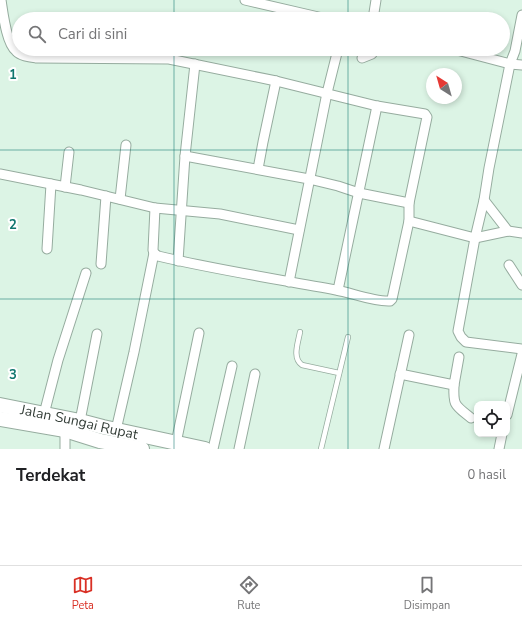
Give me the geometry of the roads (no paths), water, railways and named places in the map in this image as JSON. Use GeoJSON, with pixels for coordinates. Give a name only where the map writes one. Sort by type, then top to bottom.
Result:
{"type":"FeatureCollection","features":[{"type":"Feature","properties":{"kind":"main road","name":"Jalan Sungai Rupat"},"geometry":{"type":"LineString","coordinates":[[0,405],[205,449]]}},
{"type":"Feature","properties":{"kind":"main road","name":"Jalan Sungai Rupat"},"geometry":{"type":"LineString","coordinates":[[0,419],[64,430],[101,445],[142,449]]}},
{"type":"Feature","properties":{"kind":"street"},"geometry":{"type":"LineString","coordinates":[[1,0],[12,45]]}},
{"type":"Feature","properties":{"kind":"street"},"geometry":{"type":"LineString","coordinates":[[245,0],[297,12]]}},
{"type":"Feature","properties":{"kind":"street"},"geometry":{"type":"LineString","coordinates":[[374,12],[376,0]]}},
{"type":"Feature","properties":{"kind":"street"},"geometry":{"type":"LineString","coordinates":[[522,15],[510,64],[458,331],[466,342],[522,349]]}},
{"type":"Feature","properties":{"kind":"street"},"geometry":{"type":"LineString","coordinates":[[24,56],[36,58],[169,59],[276,81],[377,106],[425,114],[427,117],[409,203],[409,221],[392,299],[388,302],[338,290],[158,256],[154,253]]}},
{"type":"Feature","properties":{"kind":"street"},"geometry":{"type":"LineString","coordinates":[[290,282],[309,179],[336,56]]}},
{"type":"Feature","properties":{"kind":"street"},"geometry":{"type":"LineString","coordinates":[[362,58],[367,56]]}},
{"type":"Feature","properties":{"kind":"street"},"geometry":{"type":"LineString","coordinates":[[480,56],[510,64],[522,65]]}},
{"type":"Feature","properties":{"kind":"street"},"geometry":{"type":"LineString","coordinates":[[178,260],[185,156],[195,64]]}},
{"type":"Feature","properties":{"kind":"street"},"geometry":{"type":"LineString","coordinates":[[258,169],[276,81]]}},
{"type":"Feature","properties":{"kind":"street"},"geometry":{"type":"LineString","coordinates":[[338,290],[377,106]]}},
{"type":"Feature","properties":{"kind":"street"},"geometry":{"type":"LineString","coordinates":[[120,199],[126,145]]}},
{"type":"Feature","properties":{"kind":"street"},"geometry":{"type":"LineString","coordinates":[[66,187],[70,152]]}},
{"type":"Feature","properties":{"kind":"street"},"geometry":{"type":"LineString","coordinates":[[185,156],[309,179],[409,203]]}},
{"type":"Feature","properties":{"kind":"street"},"geometry":{"type":"LineString","coordinates":[[0,174],[66,187],[155,208],[220,214],[299,230]]}},
{"type":"Feature","properties":{"kind":"street"},"geometry":{"type":"LineString","coordinates":[[47,249],[51,184]]}},
{"type":"Feature","properties":{"kind":"street"},"geometry":{"type":"LineString","coordinates":[[100,264],[106,196]]}},
{"type":"Feature","properties":{"kind":"street"},"geometry":{"type":"LineString","coordinates":[[484,200],[508,230]]}},
{"type":"Feature","properties":{"kind":"street"},"geometry":{"type":"LineString","coordinates":[[101,445],[109,428],[139,329],[154,253],[155,208]]}},
{"type":"Feature","properties":{"kind":"street"},"geometry":{"type":"LineString","coordinates":[[409,221],[475,238],[508,230],[522,233]]}},
{"type":"Feature","properties":{"kind":"street"},"geometry":{"type":"LineString","coordinates":[[509,265],[522,285]]}},
{"type":"Feature","properties":{"kind":"street"},"geometry":{"type":"LineString","coordinates":[[44,414],[58,360],[86,273]]}},
{"type":"Feature","properties":{"kind":"street"},"geometry":{"type":"LineString","coordinates":[[176,443],[199,333]]}},
{"type":"Feature","properties":{"kind":"street"},"geometry":{"type":"LineString","coordinates":[[80,421],[97,334]]}},
{"type":"Feature","properties":{"kind":"street"},"geometry":{"type":"LineString","coordinates":[[384,449],[409,335]]}},
{"type":"Feature","properties":{"kind":"street"},"geometry":{"type":"LineString","coordinates":[[510,403],[522,354]]}},
{"type":"Feature","properties":{"kind":"street"},"geometry":{"type":"LineString","coordinates":[[459,357],[453,399],[455,405],[471,418]]}},
{"type":"Feature","properties":{"kind":"street"},"geometry":{"type":"LineString","coordinates":[[214,449],[232,366]]}},
{"type":"Feature","properties":{"kind":"street"},"geometry":{"type":"LineString","coordinates":[[239,449],[255,374]]}},
{"type":"Feature","properties":{"kind":"street"},"geometry":{"type":"LineString","coordinates":[[400,374],[454,385]]}},
{"type":"Feature","properties":{"kind":"street"},"geometry":{"type":"LineString","coordinates":[[64,430],[65,449]]}},
{"type":"Feature","properties":{"kind":"street"},"geometry":{"type":"LineString","coordinates":[[499,449],[501,437]]}},
{"type":"Feature","properties":{"kind":"lane"},"geometry":{"type":"LineString","coordinates":[[300,332],[296,357],[298,362],[302,365],[339,374]]}},
{"type":"Feature","properties":{"kind":"lane"},"geometry":{"type":"LineString","coordinates":[[321,449],[348,337]]}}]}
